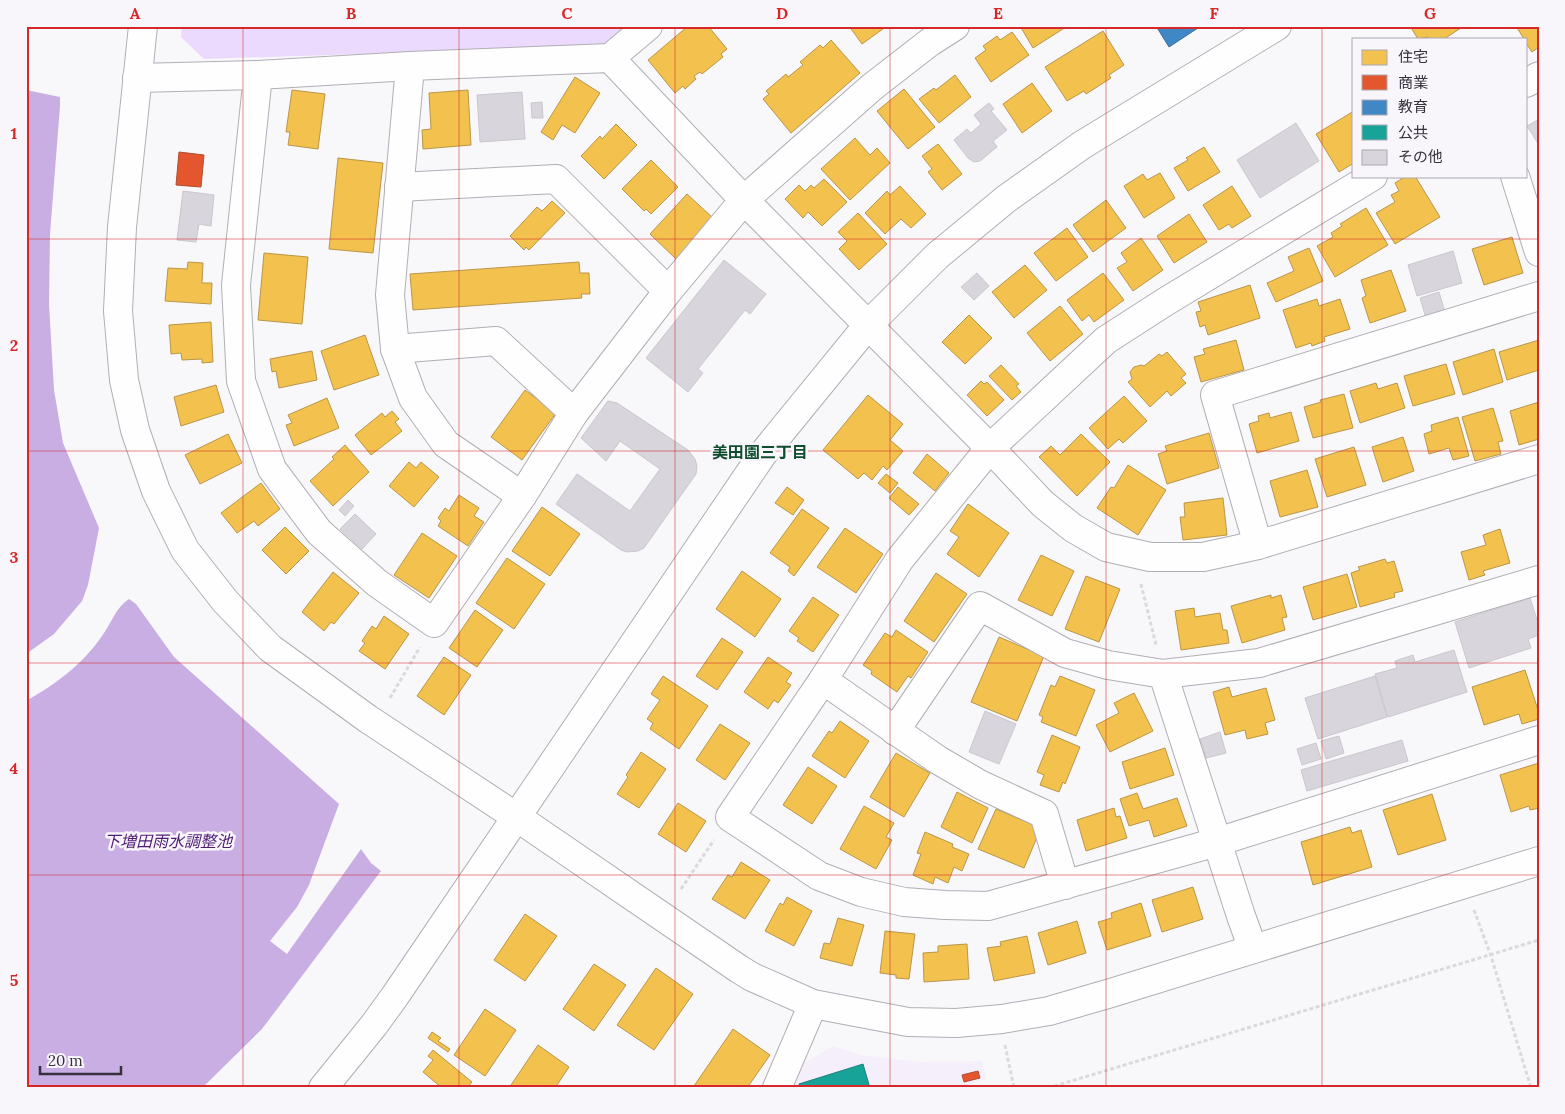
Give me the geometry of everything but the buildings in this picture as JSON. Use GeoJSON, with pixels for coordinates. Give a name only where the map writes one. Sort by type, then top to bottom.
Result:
{"type":"FeatureCollection","features":[{"type":"Feature","properties":{"kind":"street"},"geometry":{"type":"LineString","coordinates":[[143,26],[122,228],[118,311],[124,380],[135,430],[156,491],[185,550],[225,601],[270,648],[368,719],[752,977],[813,1004],[908,1022],[956,1023],[1002,1019],[1049,1011],[1539,860]]}},
{"type":"Feature","properties":{"kind":"street"},"geometry":{"type":"LineString","coordinates":[[137,78],[258,75],[410,66],[610,58],[648,26]]}},
{"type":"Feature","properties":{"kind":"street"},"geometry":{"type":"LineString","coordinates":[[258,75],[236,285],[241,381],[272,469],[320,532],[377,583],[434,622],[522,496],[574,413],[668,291],[744,200],[872,87],[930,42],[955,26]]}},
{"type":"Feature","properties":{"kind":"street"},"geometry":{"type":"LineString","coordinates":[[323,1088],[395,996],[518,818],[762,456],[868,326],[937,256],[1006,200],[1082,145],[1277,26]]}},
{"type":"Feature","properties":{"kind":"street"},"geometry":{"type":"LineString","coordinates":[[610,58],[744,200],[1043,504],[1072,528],[1106,547],[1150,557],[1203,557],[1258,545],[1539,458]]}},
{"type":"Feature","properties":{"kind":"street"},"geometry":{"type":"LineString","coordinates":[[410,66],[390,295],[395,348],[413,398],[446,444],[522,496]]}},
{"type":"Feature","properties":{"kind":"street"},"geometry":{"type":"LineString","coordinates":[[1528,83],[1539,76]]}},
{"type":"Feature","properties":{"kind":"street"},"geometry":{"type":"LineString","coordinates":[[1370,178],[1106,340],[990,448],[900,559],[730,817],[819,876],[861,892],[904,902],[988,906],[1111,870],[1217,842],[1539,740]]}},
{"type":"Feature","properties":{"kind":"street"},"geometry":{"type":"LineString","coordinates":[[1516,178],[1539,252]]}},
{"type":"Feature","properties":{"kind":"street"},"geometry":{"type":"LineString","coordinates":[[399,187],[556,179],[668,291]]}},
{"type":"Feature","properties":{"kind":"street"},"geometry":{"type":"LineString","coordinates":[[1258,545],[1214,395],[1539,296]]}},
{"type":"Feature","properties":{"kind":"street"},"geometry":{"type":"LineString","coordinates":[[395,348],[496,341],[574,413]]}},
{"type":"Feature","properties":{"kind":"street"},"geometry":{"type":"LineString","coordinates":[[895,731],[980,606],[1065,653],[1108,666],[1163,674],[1259,663],[1539,580]]}},
{"type":"Feature","properties":{"kind":"street"},"geometry":{"type":"LineString","coordinates":[[1163,674],[1217,842],[1254,949]]}},
{"type":"Feature","properties":{"kind":"street"},"geometry":{"type":"LineString","coordinates":[[822,680],[938,760],[982,785],[1044,814],[1065,885]]}},
{"type":"Feature","properties":{"kind":"street"},"geometry":{"type":"LineString","coordinates":[[777,1088],[813,1004]]}},
{"type":"Feature","properties":{"kind":"path"},"geometry":{"type":"LineString","coordinates":[[1140,580],[1163,674]]}},
{"type":"Feature","properties":{"kind":"path"},"geometry":{"type":"LineString","coordinates":[[390,698],[434,622]]}},
{"type":"Feature","properties":{"kind":"path"},"geometry":{"type":"LineString","coordinates":[[681,889],[730,817]]}},
{"type":"Feature","properties":{"kind":"path"},"geometry":{"type":"LineString","coordinates":[[1464,884],[1491,956],[1531,1088]]}},
{"type":"Feature","properties":{"kind":"path"},"geometry":{"type":"LineString","coordinates":[[1048,1088],[1539,940]]}},
{"type":"Feature","properties":{"kind":"path"},"geometry":{"type":"LineString","coordinates":[[1008,1060],[1014,1088]]}},
{"type":"Feature","properties":{"kind":"shaded area"},"geometry":{"type":"Polygon","coordinates":[[[182,26],[627,26],[604,46],[204,59],[181,37],[182,26]]]}},
{"type":"Feature","properties":{"kind":"shaded area"},"geometry":{"type":"Polygon","coordinates":[[[833,1046],[861,1055],[920,1062],[982,1061],[986,1079],[957,1088],[792,1088],[799,1066],[833,1046]]]}},
{"type":"Feature","properties":{"kind":"water"},"geometry":{"type":"Polygon","coordinates":[[[26,90],[60,97],[50,234],[49,304],[54,390],[63,443],[99,528],[88,585],[82,601],[54,634],[26,654],[26,90]]]}},
{"type":"Feature","properties":{"kind":"water","name":"下増田雨水調整池"},"geometry":{"type":"Polygon","coordinates":[[[129,599],[136,604],[174,657],[339,804],[309,885],[297,907],[270,941],[287,954],[361,849],[371,863],[381,871],[262,1029],[202,1088],[26,1088],[26,701],[58,681],[77,665],[94,646],[124,602],[129,599]]]}},
{"type":"Feature","properties":{"kind":"district","name":"美田園三丁目"},"geometry":{"type":"Point","coordinates":[760,452]}}]}
